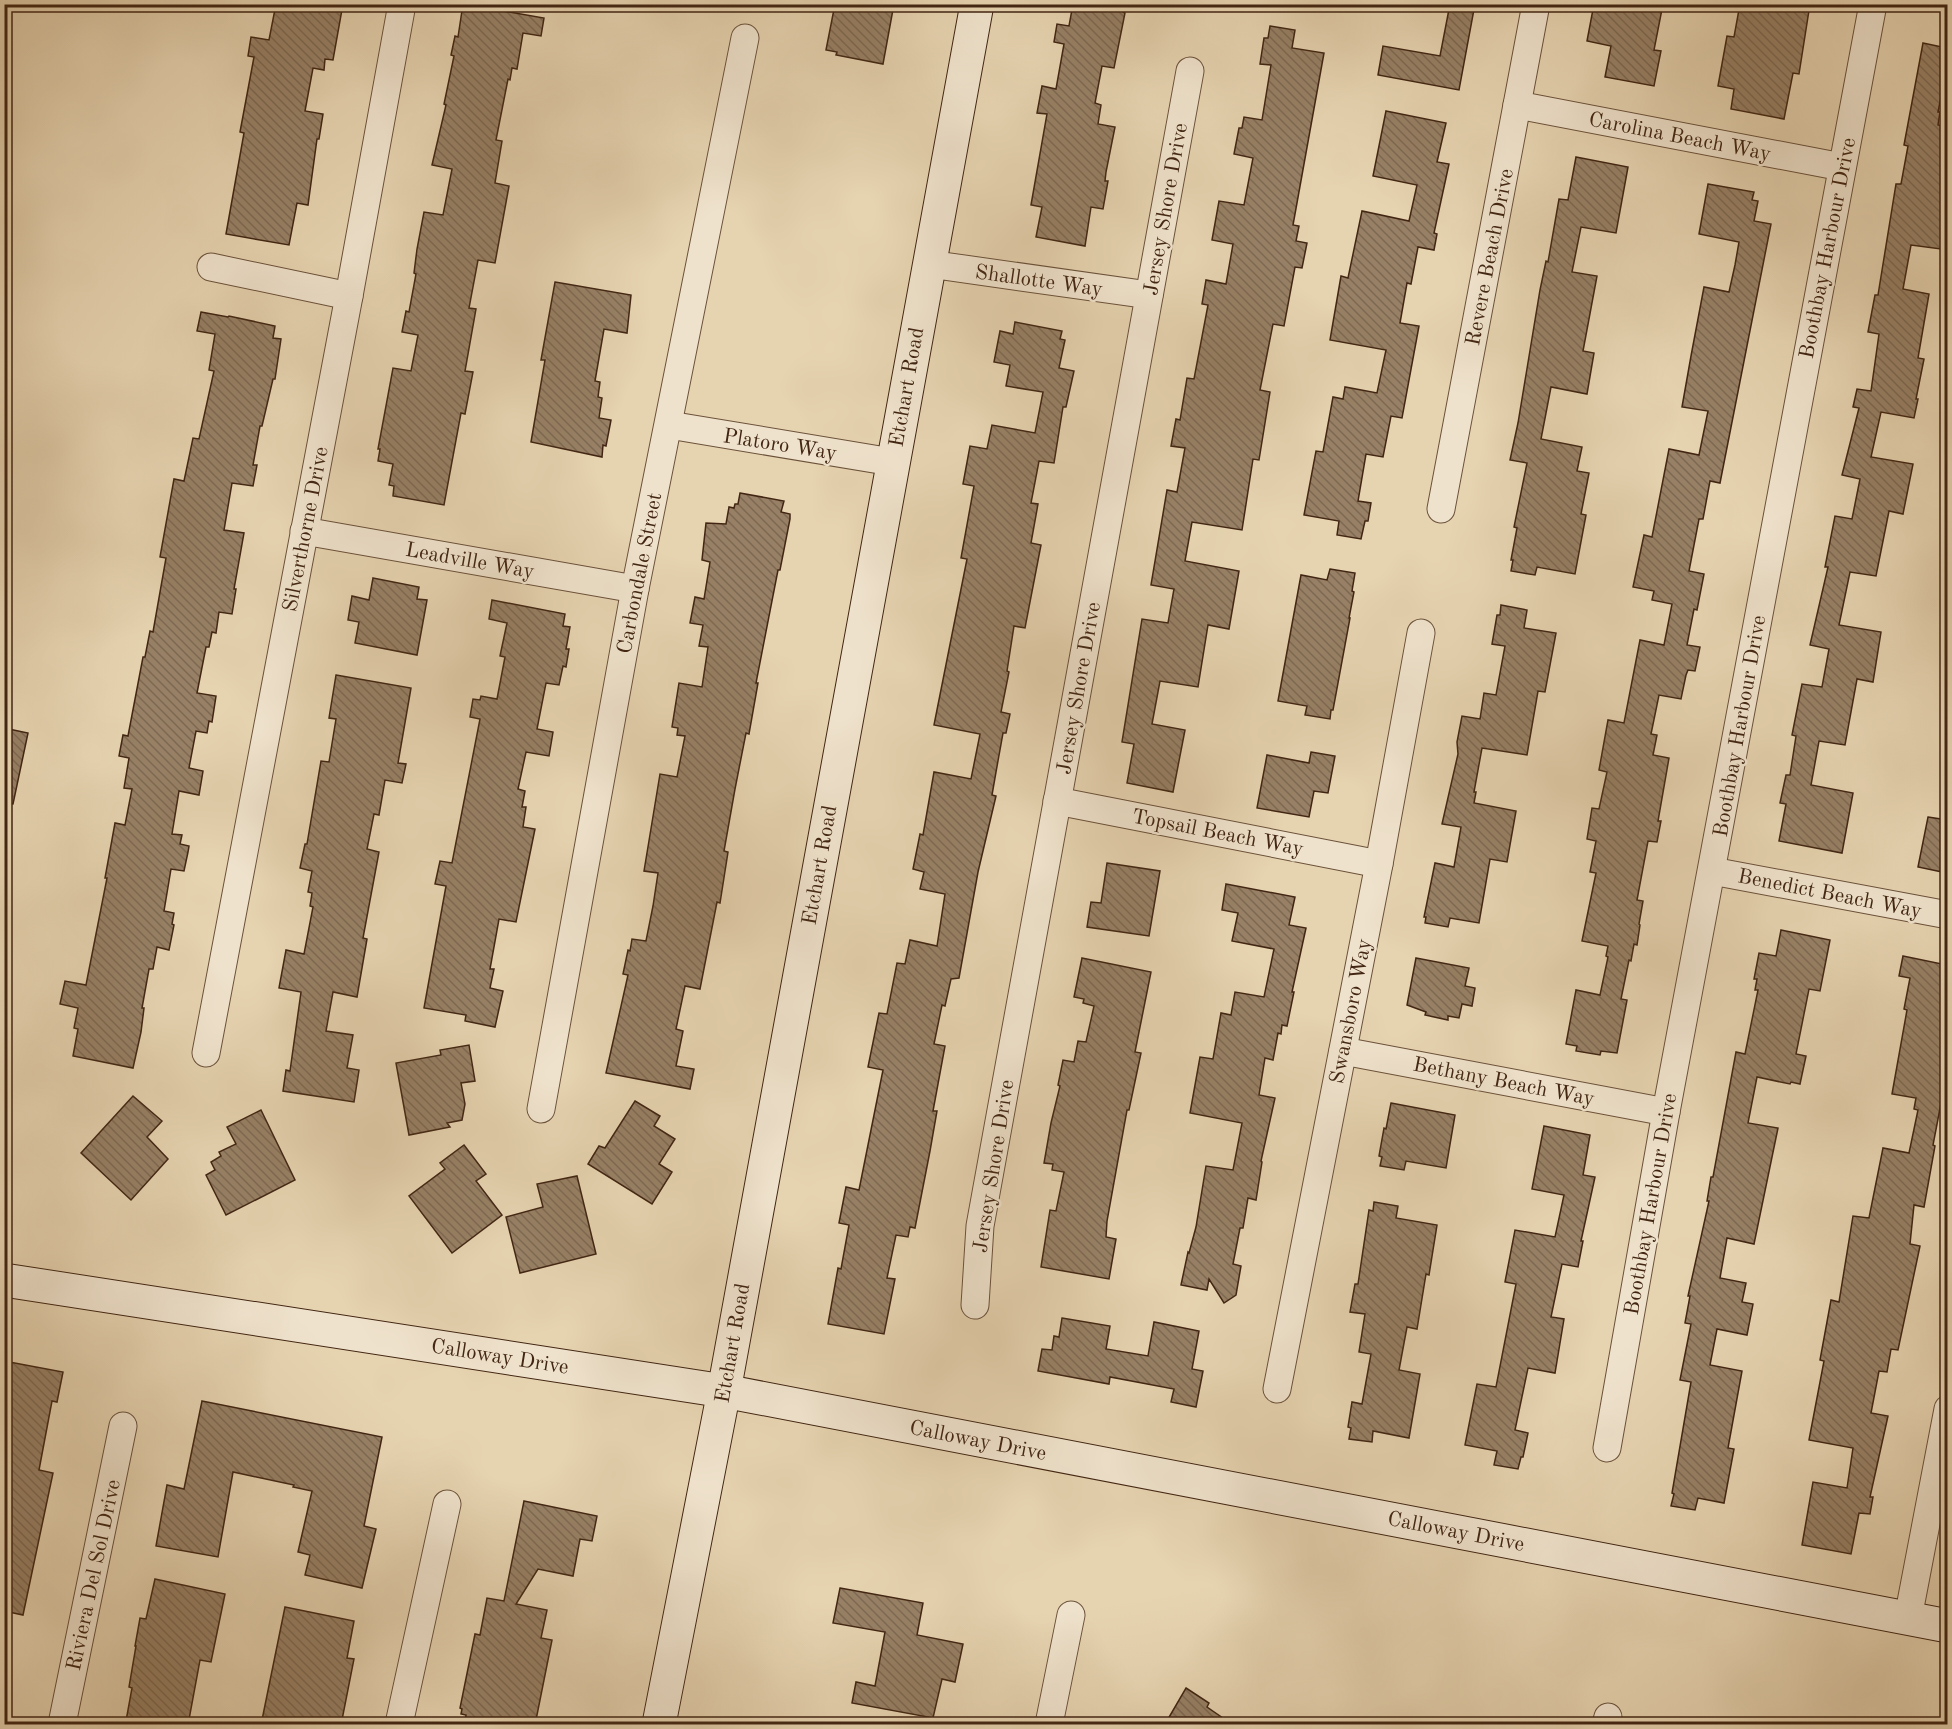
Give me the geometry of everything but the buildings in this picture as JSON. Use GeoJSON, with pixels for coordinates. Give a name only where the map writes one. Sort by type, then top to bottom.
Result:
{"type":"FeatureCollection","features":[{"type":"Feature","properties":{"kind":"main road","name":"Etchart Road"},"geometry":{"type":"LineString","coordinates":[[658,1725],[724,1391],[977,4]]}},
{"type":"Feature","properties":{"kind":"main road","name":"Calloway Drive"},"geometry":{"type":"LineString","coordinates":[[4,1280],[724,1391],[1947,1626]]}},
{"type":"Feature","properties":{"kind":"street","name":"Silverthorne Drive"},"geometry":{"type":"LineString","coordinates":[[206,1053],[402,4]]}},
{"type":"Feature","properties":{"kind":"street","name":"Revere Beach Drive"},"geometry":{"type":"LineString","coordinates":[[1442,509],[1536,4]]}},
{"type":"Feature","properties":{"kind":"street","name":"Boothbay Harbour Drive"},"geometry":{"type":"LineString","coordinates":[[1607,1448],[1666,1112],[1873,4]]}},
{"type":"Feature","properties":{"kind":"street","name":"Carbondale Street"},"geometry":{"type":"LineString","coordinates":[[541,1109],[635,589],[746,38]]}},
{"type":"Feature","properties":{"kind":"street","name":"Jersey Shore Drive"},"geometry":{"type":"LineString","coordinates":[[975,1305],[980,1226],[1190,71]]}},
{"type":"Feature","properties":{"kind":"street","name":"Carolina Beach Way"},"geometry":{"type":"LineString","coordinates":[[1517,105],[1842,167]]}},
{"type":"Feature","properties":{"kind":"street","name":"Shallotte Way"},"geometry":{"type":"LineString","coordinates":[[929,264],[1149,295]]}},
{"type":"Feature","properties":{"kind":"street"},"geometry":{"type":"LineString","coordinates":[[211,267],[349,296]]}},
{"type":"Feature","properties":{"kind":"street","name":"Platoro Way"},"geometry":{"type":"LineString","coordinates":[[669,425],[892,462]]}},
{"type":"Feature","properties":{"kind":"street","name":"Leadville Way"},"geometry":{"type":"LineString","coordinates":[[304,531],[635,589]]}},
{"type":"Feature","properties":{"kind":"street","name":"Swansboro Way"},"geometry":{"type":"LineString","coordinates":[[1277,1389],[1379,864],[1421,633]]}},
{"type":"Feature","properties":{"kind":"street","name":"Topsail Beach Way"},"geometry":{"type":"LineString","coordinates":[[1057,801],[1379,864]]}},
{"type":"Feature","properties":{"kind":"street","name":"Benedict Beach Way"},"geometry":{"type":"LineString","coordinates":[[1712,871],[1947,915]]}},
{"type":"Feature","properties":{"kind":"street","name":"Bethany Beach Way"},"geometry":{"type":"LineString","coordinates":[[1343,1051],[1666,1112]]}},
{"type":"Feature","properties":{"kind":"street"},"geometry":{"type":"LineString","coordinates":[[1908,1618],[1947,1409]]}},
{"type":"Feature","properties":{"kind":"street","name":"Riviera Del Sol Drive"},"geometry":{"type":"LineString","coordinates":[[62,1725],[123,1426]]}},
{"type":"Feature","properties":{"kind":"street"},"geometry":{"type":"LineString","coordinates":[[399,1725],[447,1504]]}},
{"type":"Feature","properties":{"kind":"street"},"geometry":{"type":"LineString","coordinates":[[1050,1725],[1071,1616]]}}]}
